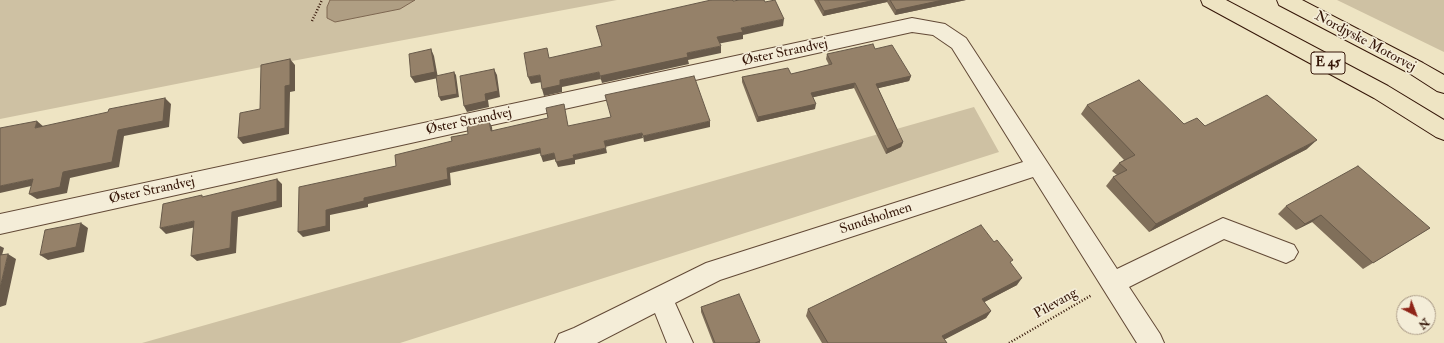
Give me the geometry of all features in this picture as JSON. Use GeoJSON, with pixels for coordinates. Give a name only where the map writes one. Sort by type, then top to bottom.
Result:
{"type":"FeatureCollection","features":[{"type":"Feature","properties":{"kind":"highway","name":"E 45"},"geometry":{"type":"LineString","coordinates":[[1210,0],[1380,92],[1444,131]]}},
{"type":"Feature","properties":{"kind":"highway","name":"Nordjyske Motorvej"},"geometry":{"type":"LineString","coordinates":[[1286,0],[1416,68],[1444,85]]}},
{"type":"Feature","properties":{"kind":"street","name":"Øster Strandvej"},"geometry":{"type":"LineString","coordinates":[[0,224],[912,26],[938,29],[959,43],[1038,166]]}},
{"type":"Feature","properties":{"kind":"street","name":"Sundsholmen"},"geometry":{"type":"LineString","coordinates":[[579,341],[660,298],[714,272],[1038,166]]}},
{"type":"Feature","properties":{"kind":"street"},"geometry":{"type":"LineString","coordinates":[[1038,166],[1151,343]]}},
{"type":"Feature","properties":{"kind":"street"},"geometry":{"type":"LineString","coordinates":[[1114,283],[1223,228],[1286,252]]}},
{"type":"Feature","properties":{"kind":"street"},"geometry":{"type":"LineString","coordinates":[[660,298],[680,343]]}},
{"type":"Feature","properties":{"kind":"path"},"geometry":{"type":"LineString","coordinates":[[312,21],[322,0]]}},
{"type":"Feature","properties":{"kind":"path","name":"Pilevang"},"geometry":{"type":"LineString","coordinates":[[1009,343],[1114,283]]}},
{"type":"Feature","properties":{"kind":"shaded area"},"geometry":{"type":"Polygon","coordinates":[[[0,0],[330,0],[327,7],[400,9],[415,0],[617,0],[292,61],[0,119],[0,0]]]}},
{"type":"Feature","properties":{"kind":"shaded area"},"geometry":{"type":"Polygon","coordinates":[[[330,0],[415,0],[400,9],[335,22],[327,18],[327,7],[330,0]]]}},
{"type":"Feature","properties":{"kind":"shaded area"},"geometry":{"type":"Polygon","coordinates":[[[1337,0],[1444,0],[1444,52],[1337,0]]]}},
{"type":"Feature","properties":{"kind":"shaded area"},"geometry":{"type":"Polygon","coordinates":[[[974,107],[999,152],[400,343],[142,343],[974,107]]]}},
{"type":"Feature","properties":{"kind":"building"},"geometry":{"type":"Polygon","coordinates":[[[711,0],[764,0],[765,2],[775,0],[784,19],[741,28],[743,32],[717,37],[721,46],[687,53],[688,57],[600,76],[599,72],[560,80],[560,85],[542,89],[540,75],[528,77],[524,53],[547,48],[549,58],[602,46],[596,26],[711,0]]]}},
{"type":"Feature","properties":{"kind":"building"},"geometry":{"type":"Polygon","coordinates":[[[818,0],[875,0],[824,11],[818,0]]]}},
{"type":"Feature","properties":{"kind":"building"},"geometry":{"type":"Polygon","coordinates":[[[890,0],[943,0],[896,10],[890,0]]]}},
{"type":"Feature","properties":{"kind":"building"},"geometry":{"type":"Polygon","coordinates":[[[873,44],[875,49],[892,45],[911,76],[876,84],[903,142],[887,149],[855,83],[811,93],[816,104],[758,117],[742,77],[788,68],[791,74],[832,64],[827,54],[873,44]]]}},
{"type":"Feature","properties":{"kind":"building"},"geometry":{"type":"Polygon","coordinates":[[[431,49],[435,72],[411,77],[409,54],[431,49]]]}},
{"type":"Feature","properties":{"kind":"building"},"geometry":{"type":"Polygon","coordinates":[[[290,59],[290,85],[285,86],[285,128],[238,138],[240,113],[260,109],[261,65],[290,59]]]}},
{"type":"Feature","properties":{"kind":"building"},"geometry":{"type":"Polygon","coordinates":[[[494,69],[498,91],[485,94],[486,101],[464,106],[460,76],[494,69]]]}},
{"type":"Feature","properties":{"kind":"building"},"geometry":{"type":"Polygon","coordinates":[[[454,72],[457,94],[439,97],[436,76],[454,72]]]}},
{"type":"Feature","properties":{"kind":"building"},"geometry":{"type":"Polygon","coordinates":[[[694,76],[710,121],[643,136],[642,133],[604,141],[606,148],[573,155],[574,158],[556,162],[554,153],[541,156],[540,148],[447,168],[448,179],[364,198],[364,201],[326,210],[326,226],[298,232],[299,187],[396,166],[395,155],[452,141],[451,137],[468,134],[467,126],[489,121],[491,131],[548,118],[546,108],[564,104],[568,126],[611,117],[605,95],[694,76]]]}},
{"type":"Feature","properties":{"kind":"building"},"geometry":{"type":"Polygon","coordinates":[[[1139,80],[1184,124],[1197,118],[1205,126],[1267,95],[1317,140],[1156,224],[1113,177],[1127,170],[1119,163],[1135,155],[1087,105],[1139,80]]]}},
{"type":"Feature","properties":{"kind":"building"},"geometry":{"type":"Polygon","coordinates":[[[165,98],[163,121],[118,130],[112,162],[63,172],[60,187],[29,194],[33,179],[0,186],[0,128],[37,121],[35,128],[108,112],[109,109],[165,98]]]}},
{"type":"Feature","properties":{"kind":"building"},"geometry":{"type":"Polygon","coordinates":[[[1358,166],[1430,228],[1373,263],[1321,215],[1305,224],[1286,206],[1358,166]]]}},
{"type":"Feature","properties":{"kind":"building"},"geometry":{"type":"Polygon","coordinates":[[[277,179],[277,201],[232,212],[230,248],[191,256],[194,221],[160,228],[163,204],[202,195],[202,197],[277,179]]]}},
{"type":"Feature","properties":{"kind":"building"},"geometry":{"type":"Polygon","coordinates":[[[81,223],[76,247],[40,255],[45,230],[81,223]]]}},
{"type":"Feature","properties":{"kind":"building"},"geometry":{"type":"Polygon","coordinates":[[[981,225],[994,242],[997,240],[1013,260],[1010,262],[1022,278],[982,299],[991,311],[942,336],[947,343],[828,343],[808,309],[981,225]]]}},
{"type":"Feature","properties":{"kind":"building"},"geometry":{"type":"Polygon","coordinates":[[[8,254],[0,288],[0,255],[8,254]]]}},
{"type":"Feature","properties":{"kind":"building"},"geometry":{"type":"Polygon","coordinates":[[[739,294],[760,341],[755,343],[715,343],[701,307],[739,294]]]}}]}
